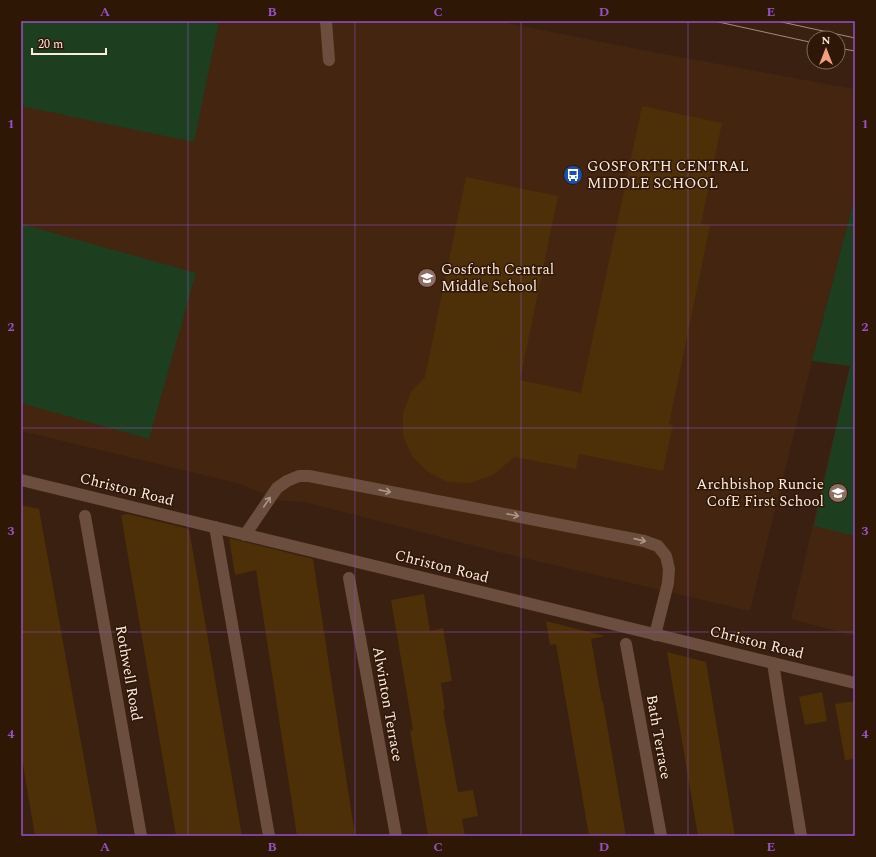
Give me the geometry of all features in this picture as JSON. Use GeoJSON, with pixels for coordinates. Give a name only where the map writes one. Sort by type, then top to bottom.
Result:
{"type":"FeatureCollection","features":[{"type":"Feature","properties":{"kind":"street"},"geometry":{"type":"LineString","coordinates":[[326,21],[329,60]]}},
{"type":"Feature","properties":{"kind":"street"},"geometry":{"type":"LineString","coordinates":[[246,535],[277,488],[287,481],[299,476],[310,476],[644,541],[658,546],[666,556],[669,569],[668,583],[655,635]]}},
{"type":"Feature","properties":{"kind":"street","name":"Christon Road"},"geometry":{"type":"LineString","coordinates":[[21,480],[855,683]]}},
{"type":"Feature","properties":{"kind":"street","name":"Rothwell Road"},"geometry":{"type":"LineString","coordinates":[[84,516],[142,836]]}},
{"type":"Feature","properties":{"kind":"street"},"geometry":{"type":"LineString","coordinates":[[215,527],[269,836]]}},
{"type":"Feature","properties":{"kind":"street","name":"Alwinton Terrace"},"geometry":{"type":"LineString","coordinates":[[349,578],[396,836]]}},
{"type":"Feature","properties":{"kind":"street","name":"Bath Terrace"},"geometry":{"type":"LineString","coordinates":[[626,644],[661,836]]}},
{"type":"Feature","properties":{"kind":"street"},"geometry":{"type":"LineString","coordinates":[[773,663],[802,836]]}},
{"type":"Feature","properties":{"kind":"shaded area","name":"Gosforth Central Middle School"},"geometry":{"type":"Polygon","coordinates":[[[21,21],[497,21],[637,49],[855,89],[855,196],[812,361],[750,611],[498,552],[305,502],[282,501],[241,484],[21,431],[21,21]]]}},
{"type":"Feature","properties":{"kind":"shaded area","name":"Archbishop Runcie CofE First School"},"geometry":{"type":"Polygon","coordinates":[[[850,366],[855,367],[855,636],[791,619],[850,366]]]}},
{"type":"Feature","properties":{"kind":"green space"},"geometry":{"type":"Polygon","coordinates":[[[21,21],[219,21],[194,142],[21,106],[21,21]]]}},
{"type":"Feature","properties":{"kind":"green space"},"geometry":{"type":"Polygon","coordinates":[[[855,196],[855,536],[814,526],[850,366],[812,361],[855,196]]]}},
{"type":"Feature","properties":{"kind":"green space"},"geometry":{"type":"Polygon","coordinates":[[[21,224],[196,273],[149,439],[21,403],[21,224]]]}},
{"type":"Feature","properties":{"kind":"building"},"geometry":{"type":"Polygon","coordinates":[[[642,106],[722,123],[701,224],[710,226],[669,424],[673,425],[663,471],[579,454],[576,469],[515,457],[493,475],[471,483],[448,482],[428,472],[412,456],[403,436],[403,413],[411,392],[425,377],[466,177],[558,196],[520,380],[581,393],[642,106]]]}},
{"type":"Feature","properties":{"kind":"building"},"geometry":{"type":"Polygon","coordinates":[[[21,505],[39,509],[98,836],[35,836],[21,753],[21,505]]]}},
{"type":"Feature","properties":{"kind":"building"},"geometry":{"type":"Polygon","coordinates":[[[128,514],[189,529],[242,836],[176,836],[121,515],[128,514]]]}},
{"type":"Feature","properties":{"kind":"building"},"geometry":{"type":"Polygon","coordinates":[[[229,538],[313,559],[355,836],[297,836],[256,570],[235,575],[229,538]]]}},
{"type":"Feature","properties":{"kind":"building"},"geometry":{"type":"Polygon","coordinates":[[[424,594],[430,631],[443,628],[452,681],[441,683],[445,710],[443,710],[458,792],[473,790],[478,816],[462,819],[465,836],[428,836],[410,731],[413,730],[391,600],[424,594]]]}},
{"type":"Feature","properties":{"kind":"building"},"geometry":{"type":"Polygon","coordinates":[[[546,621],[605,636],[591,639],[626,836],[589,836],[556,644],[550,645],[546,621]]]}},
{"type":"Feature","properties":{"kind":"building"},"geometry":{"type":"Polygon","coordinates":[[[667,652],[706,662],[735,836],[698,836],[667,652]]]}},
{"type":"Feature","properties":{"kind":"building"},"geometry":{"type":"Polygon","coordinates":[[[822,692],[827,721],[805,725],[799,697],[822,692]]]}},
{"type":"Feature","properties":{"kind":"building"},"geometry":{"type":"Polygon","coordinates":[[[855,701],[855,759],[845,760],[835,704],[855,701]]]}},
{"type":"Feature","properties":{"kind":"tram line"},"geometry":{"type":"LineString","coordinates":[[714,21],[806,41]]}},
{"type":"Feature","properties":{"kind":"tram line"},"geometry":{"type":"LineString","coordinates":[[777,21],[855,38]]}},
{"type":"Feature","properties":{"kind":"tram line"},"geometry":{"type":"LineString","coordinates":[[846,49],[855,51]]}},
{"type":"Feature","properties":{"kind":"place","name":"GOSFORTH CENTRAL MIDDLE SCHOOL"},"geometry":{"type":"Point","coordinates":[573,175]}},
{"type":"Feature","properties":{"kind":"place","name":"Gosforth Central Middle School"},"geometry":{"type":"Point","coordinates":[427,278]}},
{"type":"Feature","properties":{"kind":"place","name":"Archbishop Runcie CofE First School"},"geometry":{"type":"Point","coordinates":[838,493]}}]}
